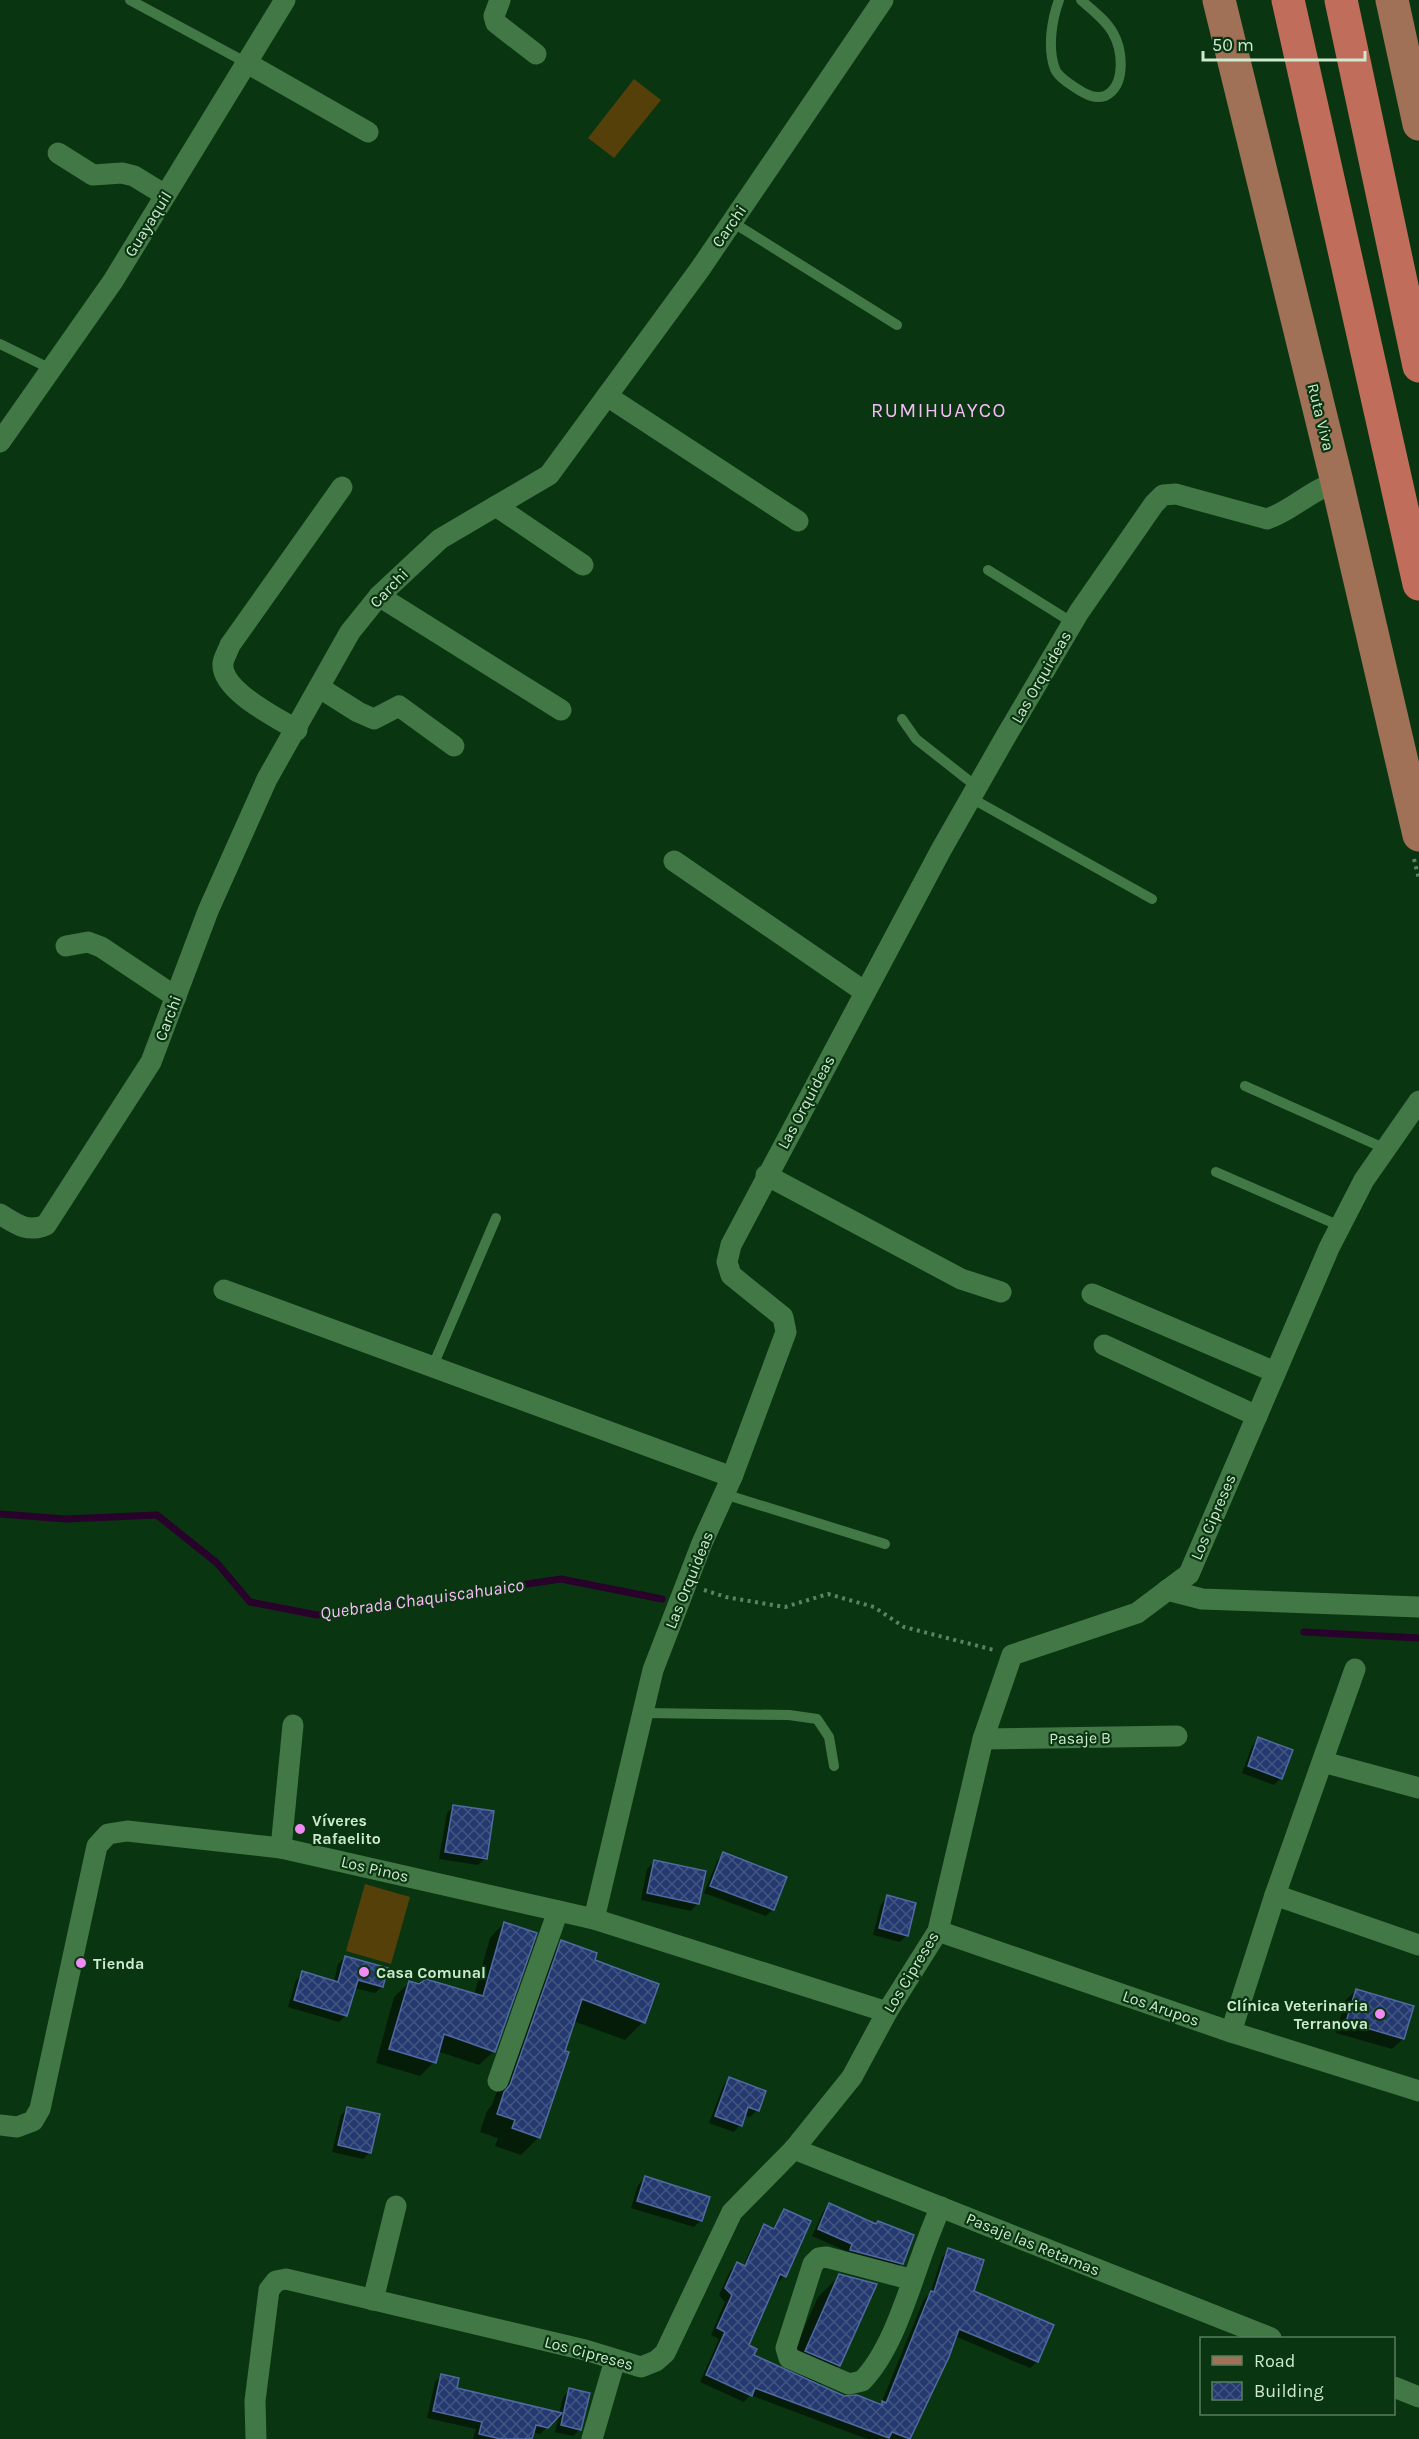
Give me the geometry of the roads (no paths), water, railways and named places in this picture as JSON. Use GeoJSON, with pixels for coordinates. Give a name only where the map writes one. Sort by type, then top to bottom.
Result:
{"type":"FeatureCollection","features":[{"type":"Feature","properties":{"kind":"highway"},"geometry":{"type":"LineString","coordinates":[[1288,0],[1419,584]]}},
{"type":"Feature","properties":{"kind":"highway"},"geometry":{"type":"LineString","coordinates":[[1341,0],[1419,366]]}},
{"type":"Feature","properties":{"kind":"main road","name":"Ruta Viva"},"geometry":{"type":"LineString","coordinates":[[1219,0],[1337,482],[1419,835]]}},
{"type":"Feature","properties":{"kind":"main road"},"geometry":{"type":"LineString","coordinates":[[1392,0],[1419,124]]}},
{"type":"Feature","properties":{"kind":"street","name":"Guayaquil"},"geometry":{"type":"LineString","coordinates":[[0,442],[113,282],[285,0]]}},
{"type":"Feature","properties":{"kind":"street"},"geometry":{"type":"LineString","coordinates":[[500,0],[494,16],[496,23],[536,54]]}},
{"type":"Feature","properties":{"kind":"street","name":"Carchi"},"geometry":{"type":"LineString","coordinates":[[0,1214],[22,1227],[34,1230],[46,1225],[151,1062],[208,911],[267,779],[351,632],[379,596],[440,539],[549,475],[732,222],[883,0]]}},
{"type":"Feature","properties":{"kind":"street"},"geometry":{"type":"LineString","coordinates":[[248,63],[368,132]]}},
{"type":"Feature","properties":{"kind":"street"},"geometry":{"type":"LineString","coordinates":[[58,153],[93,175],[123,172],[165,195]]}},
{"type":"Feature","properties":{"kind":"street"},"geometry":{"type":"LineString","coordinates":[[607,396],[798,521]]}},
{"type":"Feature","properties":{"kind":"street","name":"Las Orquideas"},"geometry":{"type":"LineString","coordinates":[[594,1919],[645,1713],[653,1670],[728,1485],[786,1332],[783,1317],[731,1275],[727,1262],[731,1245],[766,1175],[974,793],[1073,623],[1154,504],[1163,495],[1176,494],[1267,519],[1280,515],[1315,491],[1337,482]]}},
{"type":"Feature","properties":{"kind":"street"},"geometry":{"type":"LineString","coordinates":[[297,730],[234,689],[226,678],[223,664],[230,645],[342,487]]}},
{"type":"Feature","properties":{"kind":"street"},"geometry":{"type":"LineString","coordinates":[[495,506],[583,566]]}},
{"type":"Feature","properties":{"kind":"street"},"geometry":{"type":"LineString","coordinates":[[379,596],[561,710]]}},
{"type":"Feature","properties":{"kind":"street"},"geometry":{"type":"LineString","coordinates":[[320,688],[358,712],[374,719],[393,707],[406,709],[454,746]]}},
{"type":"Feature","properties":{"kind":"street"},"geometry":{"type":"LineString","coordinates":[[674,861],[865,992]]}},
{"type":"Feature","properties":{"kind":"street"},"geometry":{"type":"LineString","coordinates":[[66,946],[88,942],[102,947],[176,997]]}},
{"type":"Feature","properties":{"kind":"street","name":"Los Cipreses"},"geometry":{"type":"LineString","coordinates":[[256,2439],[257,2390],[270,2290],[276,2281],[286,2279],[641,2367],[665,2353],[732,2212],[794,2149],[852,2077],[887,2012],[938,1931],[983,1739],[1012,1655],[1137,1613],[1189,1574],[1340,1226],[1364,1180],[1419,1101]]}},
{"type":"Feature","properties":{"kind":"street"},"geometry":{"type":"LineString","coordinates":[[766,1175],[962,1279],[1001,1292]]}},
{"type":"Feature","properties":{"kind":"street"},"geometry":{"type":"LineString","coordinates":[[224,1290],[728,1485]]}},
{"type":"Feature","properties":{"kind":"street"},"geometry":{"type":"LineString","coordinates":[[1092,1294],[1275,1372]]}},
{"type":"Feature","properties":{"kind":"street"},"geometry":{"type":"LineString","coordinates":[[1104,1345],[1257,1416]]}},
{"type":"Feature","properties":{"kind":"street"},"geometry":{"type":"LineString","coordinates":[[1167,1590],[1202,1599],[1419,1607]]}},
{"type":"Feature","properties":{"kind":"street"},"geometry":{"type":"LineString","coordinates":[[1231,2032],[1275,1895],[1355,1669]]}},
{"type":"Feature","properties":{"kind":"street"},"geometry":{"type":"LineString","coordinates":[[281,1848],[293,1725]]}},
{"type":"Feature","properties":{"kind":"street","name":"Pasaje B"},"geometry":{"type":"LineString","coordinates":[[983,1739],[1177,1736]]}},
{"type":"Feature","properties":{"kind":"street"},"geometry":{"type":"LineString","coordinates":[[1323,1762],[1419,1788]]}},
{"type":"Feature","properties":{"kind":"street","name":"Los Pinos"},"geometry":{"type":"LineString","coordinates":[[0,2125],[17,2127],[33,2121],[40,2109],[97,1846],[108,1834],[127,1831],[281,1848],[594,1919],[887,2012]]}},
{"type":"Feature","properties":{"kind":"street"},"geometry":{"type":"LineString","coordinates":[[1275,1895],[1419,1945]]}},
{"type":"Feature","properties":{"kind":"street"},"geometry":{"type":"LineString","coordinates":[[498,2081],[558,1911]]}},
{"type":"Feature","properties":{"kind":"street","name":"Los Arupos"},"geometry":{"type":"LineString","coordinates":[[938,1931],[1231,2032],[1419,2091]]}},
{"type":"Feature","properties":{"kind":"street","name":"Pasaje las Retamas"},"geometry":{"type":"LineString","coordinates":[[794,2149],[1268,2337]]}},
{"type":"Feature","properties":{"kind":"street"},"geometry":{"type":"LineString","coordinates":[[373,2300],[396,2206]]}},
{"type":"Feature","properties":{"kind":"street"},"geometry":{"type":"LineString","coordinates":[[913,2280],[819,2258],[813,2264],[786,2348],[789,2358],[849,2384],[862,2381],[881,2356],[913,2280],[928,2233],[941,2207]]}},
{"type":"Feature","properties":{"kind":"street"},"geometry":{"type":"LineString","coordinates":[[592,2439],[615,2360]]}},
{"type":"Feature","properties":{"kind":"street"},"geometry":{"type":"LineString","coordinates":[[1395,2387],[1419,2397]]}},
{"type":"Feature","properties":{"kind":"lane"},"geometry":{"type":"LineString","coordinates":[[130,0],[248,63]]}},
{"type":"Feature","properties":{"kind":"lane"},"geometry":{"type":"LineString","coordinates":[[1059,0],[1053,20],[1051,44],[1055,70],[1071,85],[1089,96],[1103,96],[1114,89],[1120,73],[1120,55],[1114,35],[1081,0]]}},
{"type":"Feature","properties":{"kind":"lane"},"geometry":{"type":"LineString","coordinates":[[732,222],[897,325]]}},
{"type":"Feature","properties":{"kind":"lane"},"geometry":{"type":"LineString","coordinates":[[0,344],[51,369]]}},
{"type":"Feature","properties":{"kind":"lane"},"geometry":{"type":"LineString","coordinates":[[988,570],[1073,623]]}},
{"type":"Feature","properties":{"kind":"lane"},"geometry":{"type":"LineString","coordinates":[[902,719],[916,739],[974,793],[1152,899]]}},
{"type":"Feature","properties":{"kind":"lane"},"geometry":{"type":"LineString","coordinates":[[1245,1086],[1386,1149]]}},
{"type":"Feature","properties":{"kind":"lane"},"geometry":{"type":"LineString","coordinates":[[1216,1172],[1340,1226]]}},
{"type":"Feature","properties":{"kind":"lane"},"geometry":{"type":"LineString","coordinates":[[432,1369],[496,1218]]}},
{"type":"Feature","properties":{"kind":"lane"},"geometry":{"type":"LineString","coordinates":[[728,1485],[885,1544]]}},
{"type":"Feature","properties":{"kind":"lane"},"geometry":{"type":"LineString","coordinates":[[645,1713],[789,1715],[817,1719],[829,1737],[834,1766]]}},
{"type":"Feature","properties":{"kind":"waterway","name":"Quebrada Chaquiscahuaico"},"geometry":{"type":"LineString","coordinates":[[0,1514],[66,1519],[157,1515],[217,1563],[250,1602],[317,1615],[561,1579],[662,1599]]}},
{"type":"Feature","properties":{"kind":"waterway","name":"Quebrada Chaquiscahuaico"},"geometry":{"type":"LineString","coordinates":[[1304,1632],[1419,1638]]}},
{"type":"Feature","properties":{"kind":"place","name":"Víveres Rafaelito"},"geometry":{"type":"Point","coordinates":[300,1829]}},
{"type":"Feature","properties":{"kind":"place","name":"Tienda"},"geometry":{"type":"Point","coordinates":[81,1963]}},
{"type":"Feature","properties":{"kind":"place","name":"Casa Comunal"},"geometry":{"type":"Point","coordinates":[364,1972]}},
{"type":"Feature","properties":{"kind":"place","name":"Clínica Veterinaria Terranova"},"geometry":{"type":"Point","coordinates":[1380,2014]}},
{"type":"Feature","properties":{"kind":"district","name":"RUMIHUAYCO"},"geometry":{"type":"Point","coordinates":[939,410]}}]}
